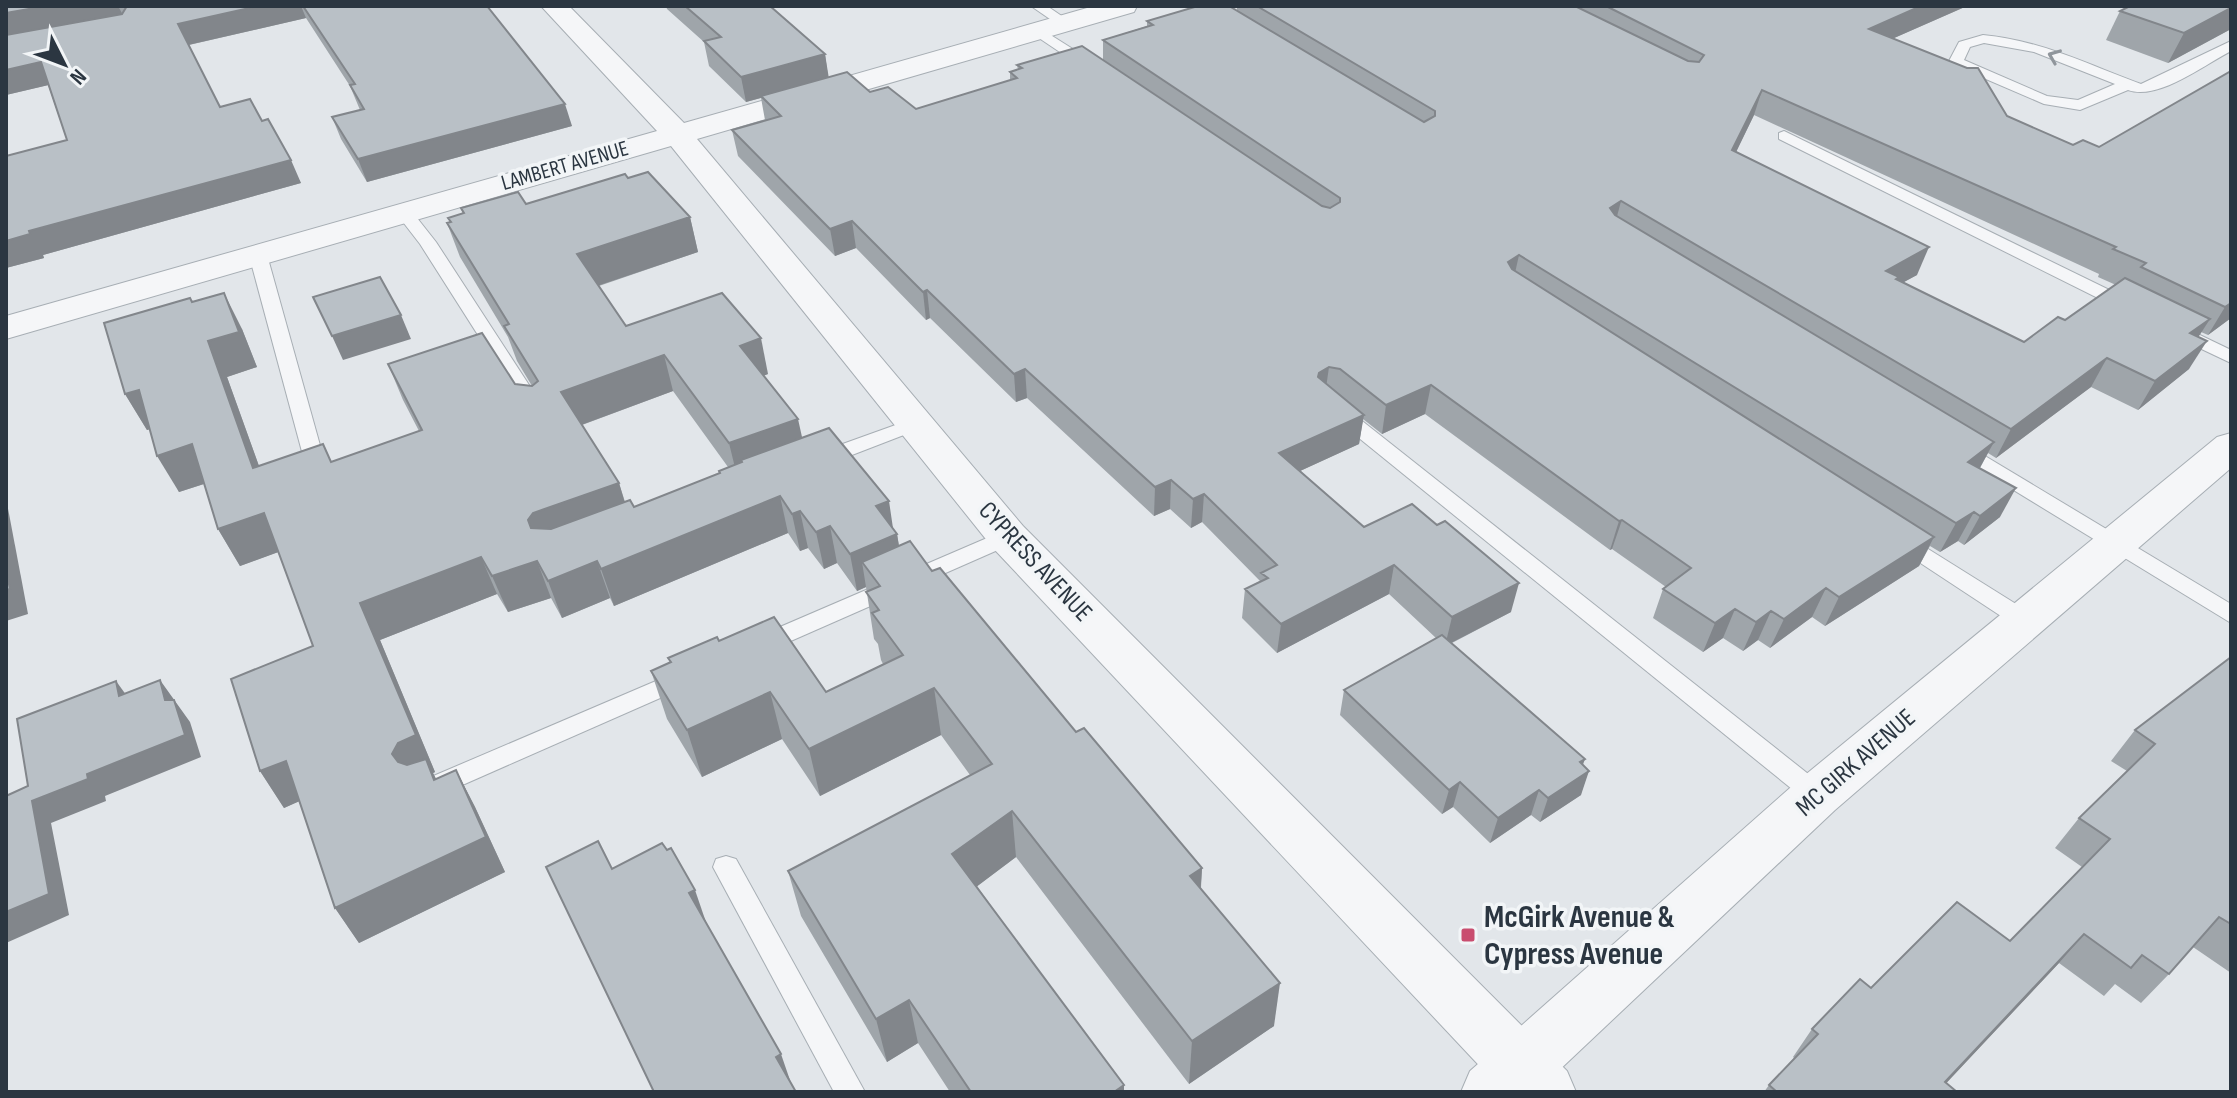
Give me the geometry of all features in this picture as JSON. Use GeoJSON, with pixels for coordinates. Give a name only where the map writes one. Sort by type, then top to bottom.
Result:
{"type":"FeatureCollection","features":[{"type":"Feature","properties":{"kind":"street","name":"CYPRESS AVENUE"},"geometry":{"type":"LineString","coordinates":[[554,6],[677,134],[1008,537],[1520,1084]]}},
{"type":"Feature","properties":{"kind":"street","name":"LAMBERT AVENUE"},"geometry":{"type":"LineString","coordinates":[[6,328],[677,134],[1047,20],[1124,6]]}},
{"type":"Feature","properties":{"kind":"street","name":"MC GIRK AVENUE"},"geometry":{"type":"LineString","coordinates":[[1520,1084],[1817,795],[2231,446]]}},
{"type":"Feature","properties":{"kind":"lane"},"geometry":{"type":"LineString","coordinates":[[1047,20],[1104,75]]}},
{"type":"Feature","properties":{"kind":"lane"},"geometry":{"type":"LineString","coordinates":[[2126,85],[2080,105],[2044,100],[1964,67],[1956,61],[1957,52],[1959,47],[1972,41],[2000,37],[2126,85],[2151,88],[2231,45]]}},
{"type":"Feature","properties":{"kind":"lane"},"geometry":{"type":"LineString","coordinates":[[1784,136],[2231,357]]}},
{"type":"Feature","properties":{"kind":"lane"},"geometry":{"type":"LineString","coordinates":[[404,213],[427,242],[538,415]]}},
{"type":"Feature","properties":{"kind":"lane"},"geometry":{"type":"LineString","coordinates":[[258,255],[319,475]]}},
{"type":"Feature","properties":{"kind":"lane"},"geometry":{"type":"LineString","coordinates":[[1327,404],[1817,795]]}},
{"type":"Feature","properties":{"kind":"lane"},"geometry":{"type":"LineString","coordinates":[[796,469],[915,424]]}},
{"type":"Feature","properties":{"kind":"lane"},"geometry":{"type":"LineString","coordinates":[[1939,435],[2231,615]]}},
{"type":"Feature","properties":{"kind":"lane"},"geometry":{"type":"LineString","coordinates":[[1890,533],[2024,620]]}},
{"type":"Feature","properties":{"kind":"lane"},"geometry":{"type":"LineString","coordinates":[[733,656],[1008,537]]}},
{"type":"Feature","properties":{"kind":"lane"},"geometry":{"type":"LineString","coordinates":[[428,789],[704,669]]}},
{"type":"Feature","properties":{"kind":"lane"},"geometry":{"type":"LineString","coordinates":[[726,867],[850,1092]]}},
{"type":"Feature","properties":{"kind":"building"},"geometry":{"type":"Polygon","coordinates":[[[6,6],[46,6],[6,13],[6,6]]]}},
{"type":"Feature","properties":{"kind":"building"},"geometry":{"type":"Polygon","coordinates":[[[127,6],[258,6],[178,24],[220,107],[250,99],[262,121],[268,119],[291,160],[29,231],[30,234],[6,241],[6,156],[67,140],[41,62],[6,70],[6,35],[122,14],[127,6]]]}},
{"type":"Feature","properties":{"kind":"building"},"geometry":{"type":"Polygon","coordinates":[[[303,6],[487,6],[565,104],[358,159],[332,117],[364,109],[350,85],[355,84],[303,6]]]}},
{"type":"Feature","properties":{"kind":"building"},"geometry":{"type":"Polygon","coordinates":[[[685,6],[770,6],[825,54],[741,77],[704,41],[721,37],[685,6]]]}},
{"type":"Feature","properties":{"kind":"building"},"geometry":{"type":"Polygon","coordinates":[[[1198,6],[1229,6],[1424,122],[1435,116],[1435,111],[1257,6],[1575,6],[1688,61],[1699,62],[1704,55],[1606,6],[1921,6],[1869,29],[1967,68],[1978,68],[2007,116],[2073,145],[2083,140],[2099,147],[2231,71],[2231,303],[2225,307],[2141,267],[2146,263],[2113,249],[2116,247],[1762,90],[1732,150],[1929,247],[1886,271],[1899,277],[1896,279],[2024,342],[2058,317],[2065,320],[2125,278],[2210,319],[2190,333],[2207,341],[2155,381],[2107,358],[2011,429],[1621,201],[1610,208],[1615,215],[1994,442],[1968,462],[2016,488],[1980,516],[1974,512],[1956,523],[1519,255],[1508,262],[1512,269],[1934,537],[1839,597],[1826,588],[1784,619],[1771,611],[1756,622],[1735,609],[1715,623],[1663,589],[1691,568],[1622,520],[1619,521],[1431,385],[1386,405],[1340,369],[1329,367],[1318,377],[1364,415],[1279,453],[1364,527],[1412,504],[1437,525],[1445,521],[1519,583],[1452,617],[1394,565],[1281,624],[1245,589],[1268,578],[1261,573],[1277,565],[1204,494],[1193,499],[1171,480],[1155,487],[1025,369],[1014,374],[927,290],[923,292],[852,221],[830,229],[732,130],[781,116],[761,96],[847,72],[870,92],[888,87],[916,109],[1017,78],[1010,72],[1022,68],[1017,65],[1082,46],[1322,206],[1330,208],[1340,202],[1340,198],[1103,40],[1153,25],[1147,21],[1198,6]]]}},
{"type":"Feature","properties":{"kind":"building"},"geometry":{"type":"Polygon","coordinates":[[[2130,6],[2231,8],[2184,33],[2120,11],[2130,6]]]}},
{"type":"Feature","properties":{"kind":"building"},"geometry":{"type":"Polygon","coordinates":[[[648,172],[690,217],[577,254],[626,326],[722,293],[761,338],[740,346],[798,419],[729,443],[664,355],[561,392],[619,483],[533,513],[528,520],[531,528],[551,529],[630,500],[634,507],[720,473],[741,460],[829,428],[889,501],[876,506],[897,534],[850,554],[830,526],[816,532],[800,511],[792,514],[780,496],[601,569],[597,561],[548,581],[537,561],[492,576],[481,557],[360,603],[416,735],[398,743],[392,754],[398,762],[407,765],[426,759],[434,780],[456,770],[486,837],[335,908],[286,761],[260,771],[231,679],[313,646],[264,513],[218,529],[192,444],[157,456],[139,390],[125,394],[104,323],[190,298],[192,302],[224,293],[239,332],[208,341],[253,468],[323,444],[331,462],[422,430],[388,364],[482,333],[515,384],[532,386],[538,381],[504,326],[509,324],[447,223],[451,222],[448,218],[464,213],[461,208],[518,192],[526,204],[625,174],[628,178],[648,172]]]}},
{"type":"Feature","properties":{"kind":"building"},"geometry":{"type":"Polygon","coordinates":[[[380,277],[401,315],[332,336],[313,297],[380,277]]]}},
{"type":"Feature","properties":{"kind":"building"},"geometry":{"type":"Polygon","coordinates":[[[910,541],[932,571],[940,568],[1076,732],[1084,728],[1202,868],[1190,876],[1280,983],[1192,1041],[1012,811],[952,854],[1124,1085],[1114,1092],[971,1092],[909,1000],[876,1019],[788,871],[992,764],[934,688],[809,749],[770,692],[687,730],[651,671],[671,662],[668,658],[717,637],[719,641],[774,617],[826,692],[903,655],[872,613],[879,610],[866,592],[880,586],[862,562],[910,541]]]}},
{"type":"Feature","properties":{"kind":"building"},"geometry":{"type":"Polygon","coordinates":[[[1442,635],[1585,759],[1580,762],[1589,771],[1548,798],[1539,790],[1498,818],[1460,782],[1449,790],[1344,690],[1442,635]]]}},
{"type":"Feature","properties":{"kind":"building"},"geometry":{"type":"Polygon","coordinates":[[[2231,657],[2231,924],[2219,917],[2169,974],[2142,955],[2131,968],[2084,934],[1945,1082],[1957,1092],[1777,1092],[1769,1085],[1818,1034],[1812,1029],[1860,979],[1871,988],[1957,902],[2010,941],[2110,839],[2079,818],[2155,744],[2135,730],[2231,657]]]}},
{"type":"Feature","properties":{"kind":"building"},"geometry":{"type":"Polygon","coordinates":[[[160,680],[165,700],[174,700],[185,735],[87,774],[88,779],[32,801],[49,894],[6,912],[6,796],[28,786],[17,719],[116,681],[119,696],[160,680]]]}},
{"type":"Feature","properties":{"kind":"building"},"geometry":{"type":"Polygon","coordinates":[[[598,841],[612,869],[662,843],[667,850],[671,848],[695,890],[689,893],[781,1054],[776,1057],[796,1092],[654,1092],[546,867],[598,841]]]}},
{"type":"Feature","properties":{"kind":"place","name":"McGirk Avenue & Cypress Avenue"},"geometry":{"type":"Point","coordinates":[1468,935]}}]}
